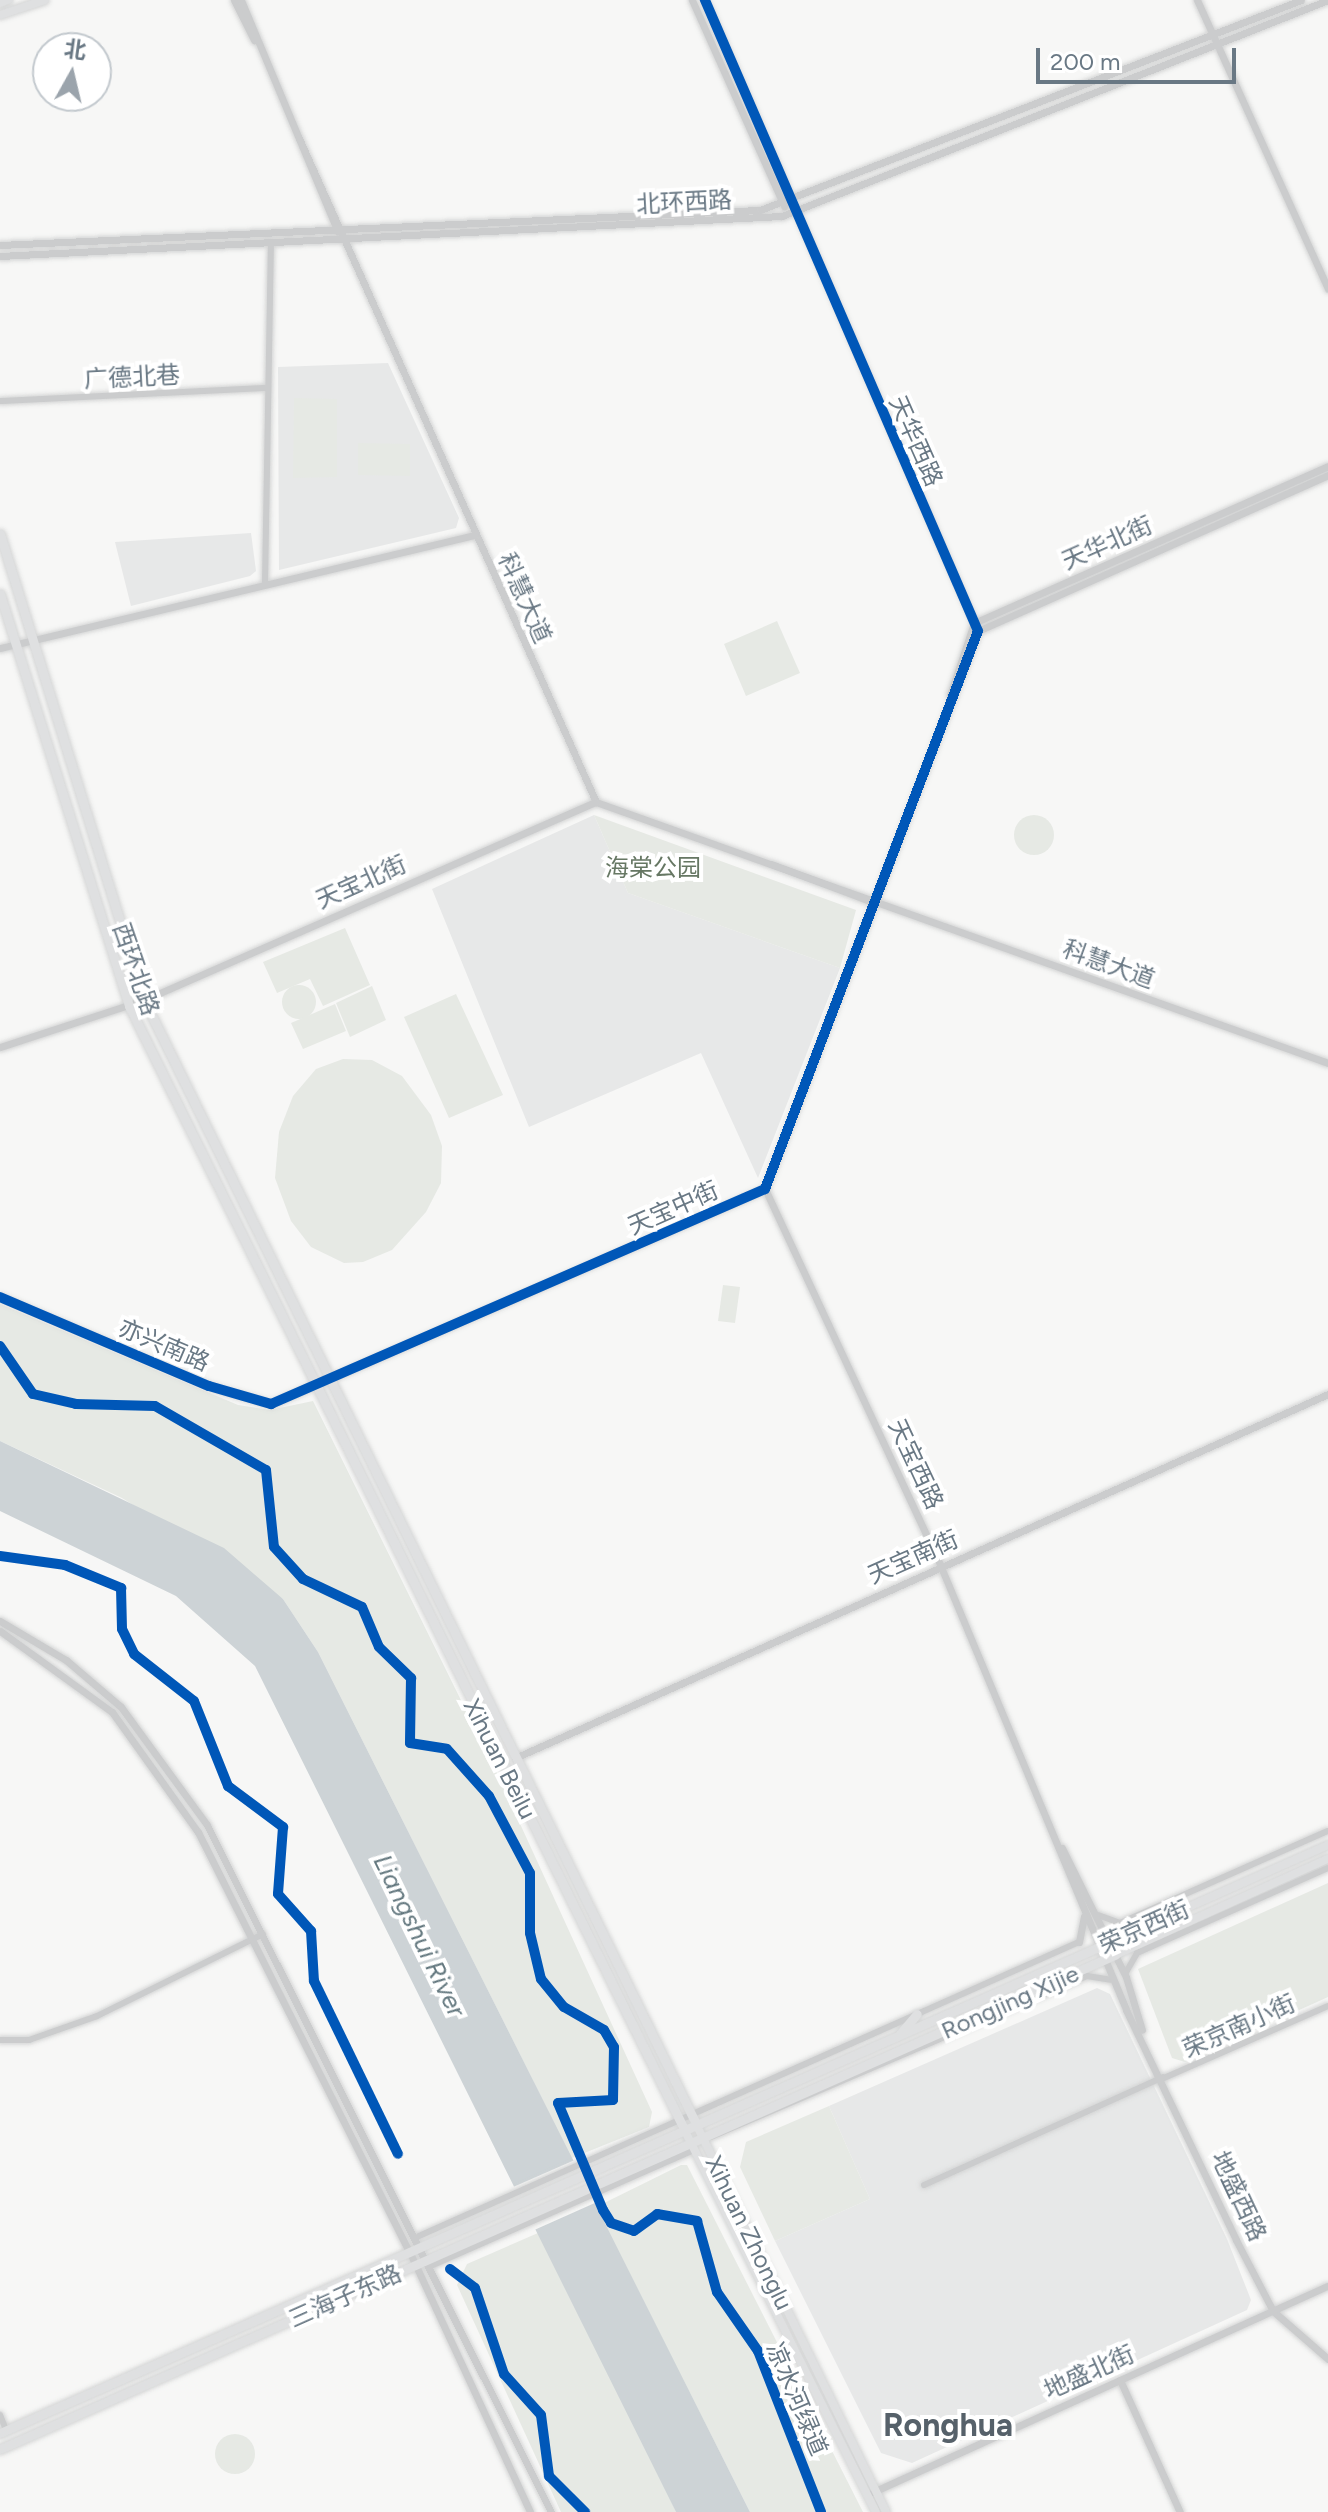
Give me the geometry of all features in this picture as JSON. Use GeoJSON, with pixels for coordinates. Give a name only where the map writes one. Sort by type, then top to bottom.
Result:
{"type":"FeatureCollection","features":[{"type":"Feature","properties":{"kind":"main road"},"geometry":{"type":"LineString","coordinates":[[0,3],[8,0]]}},
{"type":"Feature","properties":{"kind":"main road"},"geometry":{"type":"LineString","coordinates":[[0,15],[45,0]]}},
{"type":"Feature","properties":{"kind":"main road","name":"西环北路"},"geometry":{"type":"LineString","coordinates":[[0,534],[144,1000],[331,1380]]}},
{"type":"Feature","properties":{"kind":"main road","name":"西环北路"},"geometry":{"type":"LineString","coordinates":[[0,594],[129,1006],[314,1387]]}},
{"type":"Feature","properties":{"kind":"main road","name":"Xihuan Beilu"},"geometry":{"type":"LineString","coordinates":[[331,1380],[697,2126]]}},
{"type":"Feature","properties":{"kind":"main road","name":"Xihuan Beilu"},"geometry":{"type":"LineString","coordinates":[[314,1387],[682,2126]]}},
{"type":"Feature","properties":{"kind":"main road","name":"荣京西街"},"geometry":{"type":"LineString","coordinates":[[682,2126],[697,2126],[1328,1845]]}},
{"type":"Feature","properties":{"kind":"main road","name":"Rongjing Xijie"},"geometry":{"type":"LineString","coordinates":[[693,2147],[703,2139],[1328,1859]]}},
{"type":"Feature","properties":{"kind":"main road"},"geometry":{"type":"LineString","coordinates":[[897,2037],[917,2014]]}},
{"type":"Feature","properties":{"kind":"main road","name":"Xihuan Zhonglu"},"geometry":{"type":"LineString","coordinates":[[682,2126],[872,2493],[886,2512]]}},
{"type":"Feature","properties":{"kind":"main road","name":"三海子东路"},"geometry":{"type":"LineString","coordinates":[[3,2431],[410,2253],[505,2204],[521,2204],[591,2174],[682,2126]]}},
{"type":"Feature","properties":{"kind":"main road","name":"Xihuan Zhonglu"},"geometry":{"type":"LineString","coordinates":[[697,2126],[872,2493],[876,2512]]}},
{"type":"Feature","properties":{"kind":"main road","name":"三海子东路"},"geometry":{"type":"LineString","coordinates":[[0,2449],[415,2264],[431,2261],[515,2227],[525,2216],[598,2189],[626,2172],[693,2147]]}},
{"type":"Feature","properties":{"kind":"street","name":"科慧大道"},"geometry":{"type":"LineString","coordinates":[[234,0],[260,48]]}},
{"type":"Feature","properties":{"kind":"street","name":"科慧大道"},"geometry":{"type":"LineString","coordinates":[[241,0],[339,230],[347,239],[475,535],[596,802],[1328,1063]]}},
{"type":"Feature","properties":{"kind":"street","name":"天华西路"},"geometry":{"type":"LineString","coordinates":[[692,0],[782,205],[794,214]]}},
{"type":"Feature","properties":{"kind":"street","name":"天华西路"},"geometry":{"type":"LineString","coordinates":[[705,0],[792,202],[794,214],[976,627]]}},
{"type":"Feature","properties":{"kind":"street"},"geometry":{"type":"LineString","coordinates":[[1197,0],[1328,289]]}},
{"type":"Feature","properties":{"kind":"street","name":"北环西路"},"geometry":{"type":"LineString","coordinates":[[0,245],[782,205],[1301,0]]}},
{"type":"Feature","properties":{"kind":"street","name":"北环西路"},"geometry":{"type":"LineString","coordinates":[[0,256],[794,214],[1328,0]]}},
{"type":"Feature","properties":{"kind":"street"},"geometry":{"type":"LineString","coordinates":[[265,583],[266,388],[271,242]]}},
{"type":"Feature","properties":{"kind":"street","name":"广德北巷"},"geometry":{"type":"LineString","coordinates":[[0,401],[266,388]]}},
{"type":"Feature","properties":{"kind":"street","name":"天华北街"},"geometry":{"type":"LineString","coordinates":[[976,627],[1328,466]]}},
{"type":"Feature","properties":{"kind":"street","name":"天华北街"},"geometry":{"type":"LineString","coordinates":[[976,627],[1328,475]]}},
{"type":"Feature","properties":{"kind":"street"},"geometry":{"type":"LineString","coordinates":[[0,648],[475,535]]}},
{"type":"Feature","properties":{"kind":"street"},"geometry":{"type":"LineString","coordinates":[[765,1189],[876,902],[976,627]]}},
{"type":"Feature","properties":{"kind":"street","name":"天宝北街"},"geometry":{"type":"LineString","coordinates":[[0,1047],[144,1000],[596,802]]}},
{"type":"Feature","properties":{"kind":"street","name":"天宝中街"},"geometry":{"type":"LineString","coordinates":[[314,1387],[765,1189]]}},
{"type":"Feature","properties":{"kind":"street","name":"天宝西路"},"geometry":{"type":"LineString","coordinates":[[765,1189],[941,1567],[1061,1848],[1076,1892],[1106,1944]]}},
{"type":"Feature","properties":{"kind":"street","name":"亦兴南路"},"geometry":{"type":"LineString","coordinates":[[0,1297],[252,1403],[289,1400],[314,1387]]}},
{"type":"Feature","properties":{"kind":"street","name":"天宝南街"},"geometry":{"type":"LineString","coordinates":[[515,1758],[1328,1394]]}},
{"type":"Feature","properties":{"kind":"street"},"geometry":{"type":"LineString","coordinates":[[0,1621],[66,1660],[141,1730],[207,1825],[419,2236],[551,2512]]}},
{"type":"Feature","properties":{"kind":"street"},"geometry":{"type":"LineString","coordinates":[[0,1631],[112,1712],[167,1783],[253,1939],[410,2253],[530,2512]]}},
{"type":"Feature","properties":{"kind":"street"},"geometry":{"type":"LineString","coordinates":[[1098,1915],[1120,1923],[1328,1831]]}},
{"type":"Feature","properties":{"kind":"street","name":"天宝西路"},"geometry":{"type":"LineString","coordinates":[[1061,1848],[1098,1915],[1106,1944]]}},
{"type":"Feature","properties":{"kind":"street"},"geometry":{"type":"LineString","coordinates":[[1126,1977],[1137,1953],[1328,1868]]}},
{"type":"Feature","properties":{"kind":"street"},"geometry":{"type":"LineString","coordinates":[[419,2236],[505,2204],[615,2150],[682,2126],[692,2115],[1079,1942],[1087,1922],[1076,1892]]}},
{"type":"Feature","properties":{"kind":"street"},"geometry":{"type":"LineString","coordinates":[[0,2040],[29,2040],[97,2016],[263,1934]]}},
{"type":"Feature","properties":{"kind":"street"},"geometry":{"type":"LineString","coordinates":[[1106,1944],[1111,1956]]}},
{"type":"Feature","properties":{"kind":"street","name":"地盛西路"},"geometry":{"type":"LineString","coordinates":[[1111,1956],[1126,1977],[1142,2030]]}},
{"type":"Feature","properties":{"kind":"street","name":"地盛西路"},"geometry":{"type":"LineString","coordinates":[[1111,1956],[1116,1985],[1142,2030],[1273,2311],[1328,2359]]}},
{"type":"Feature","properties":{"kind":"street"},"geometry":{"type":"LineString","coordinates":[[703,2139],[735,2133],[1087,1976],[1108,1976],[1116,1985]]}},
{"type":"Feature","properties":{"kind":"street","name":"荣京南小街"},"geometry":{"type":"LineString","coordinates":[[924,2185],[1328,2006]]}},
{"type":"Feature","properties":{"kind":"street"},"geometry":{"type":"LineString","coordinates":[[515,2227],[598,2189],[612,2188],[693,2147]]}},
{"type":"Feature","properties":{"kind":"street"},"geometry":{"type":"LineString","coordinates":[[602,2168],[615,2150]]}},
{"type":"Feature","properties":{"kind":"street"},"geometry":{"type":"LineString","coordinates":[[612,2188],[626,2172]]}},
{"type":"Feature","properties":{"kind":"street","name":"地盛北街"},"geometry":{"type":"LineString","coordinates":[[872,2493],[1328,2286]]}},
{"type":"Feature","properties":{"kind":"street"},"geometry":{"type":"LineString","coordinates":[[1120,2380],[1180,2512]]}},
{"type":"Feature","properties":{"kind":"street"},"geometry":{"type":"LineString","coordinates":[[0,2415],[3,2431]]}},
{"type":"Feature","properties":{"kind":"shaded area"},"geometry":{"type":"Polygon","coordinates":[[[388,363],[459,518],[456,528],[279,570],[278,367],[388,363]]]}},
{"type":"Feature","properties":{"kind":"shaded area"},"geometry":{"type":"Polygon","coordinates":[[[251,533],[256,571],[250,576],[131,606],[115,542],[251,533]]]}},
{"type":"Feature","properties":{"kind":"shaded area"},"geometry":{"type":"Polygon","coordinates":[[[594,815],[628,893],[840,968],[758,1178],[701,1053],[529,1127],[432,889],[594,815]]]}},
{"type":"Feature","properties":{"kind":"shaded area"},"geometry":{"type":"Polygon","coordinates":[[[1097,1988],[1110,1994],[1227,2239],[1251,2300],[1247,2310],[912,2463],[881,2453],[775,2241],[870,2199],[829,2106],[1097,1988]]]}},
{"type":"Feature","properties":{"kind":"green space"},"geometry":{"type":"Polygon","coordinates":[[[294,398],[337,399],[337,477],[293,478],[294,398]]]}},
{"type":"Feature","properties":{"kind":"green space"},"geometry":{"type":"Polygon","coordinates":[[[358,443],[410,444],[410,476],[358,475],[358,443]]]}},
{"type":"Feature","properties":{"kind":"green space"},"geometry":{"type":"Polygon","coordinates":[[[777,621],[800,673],[746,696],[724,644],[777,621]]]}},
{"type":"Feature","properties":{"kind":"green space","name":"海棠公园"},"geometry":{"type":"Polygon","coordinates":[[[594,815],[856,910],[840,968],[628,893],[594,815]]]}},
{"type":"Feature","properties":{"kind":"green space"},"geometry":{"type":"Polygon","coordinates":[[[1034,815],[1048,821],[1054,835],[1048,849],[1034,855],[1020,849],[1014,835],[1020,821],[1034,815]]]}},
{"type":"Feature","properties":{"kind":"green space"},"geometry":{"type":"Polygon","coordinates":[[[345,928],[370,985],[323,1006],[310,979],[277,993],[263,962],[345,928]]]}},
{"type":"Feature","properties":{"kind":"green space"},"geometry":{"type":"Polygon","coordinates":[[[299,985],[311,990],[316,1002],[311,1014],[299,1019],[287,1014],[282,1002],[287,990],[299,985]]]}},
{"type":"Feature","properties":{"kind":"green space"},"geometry":{"type":"Polygon","coordinates":[[[372,986],[386,1020],[350,1037],[336,1003],[372,986]]]}},
{"type":"Feature","properties":{"kind":"green space"},"geometry":{"type":"Polygon","coordinates":[[[456,994],[503,1095],[449,1118],[404,1017],[456,994]]]}},
{"type":"Feature","properties":{"kind":"green space"},"geometry":{"type":"Polygon","coordinates":[[[335,1004],[346,1031],[303,1049],[291,1023],[335,1004]]]}},
{"type":"Feature","properties":{"kind":"green space"},"geometry":{"type":"Polygon","coordinates":[[[343,1059],[372,1060],[402,1076],[431,1115],[442,1146],[441,1183],[426,1212],[392,1250],[363,1262],[344,1263],[311,1247],[291,1221],[275,1178],[279,1132],[293,1096],[316,1069],[343,1059]]]}},
{"type":"Feature","properties":{"kind":"green space"},"geometry":{"type":"Polygon","coordinates":[[[723,1285],[740,1287],[735,1323],[718,1321],[723,1285]]]}},
{"type":"Feature","properties":{"kind":"green space"},"geometry":{"type":"Polygon","coordinates":[[[0,1304],[238,1405],[270,1410],[313,1401],[494,1767],[652,2112],[649,2127],[572,2158],[318,1652],[283,1599],[122,1498],[0,1441],[0,1304]]]}},
{"type":"Feature","properties":{"kind":"green space"},"geometry":{"type":"Polygon","coordinates":[[[1328,1883],[1328,1997],[1185,2062],[1172,2058],[1138,1969],[1328,1883]]]}},
{"type":"Feature","properties":{"kind":"green space"},"geometry":{"type":"Polygon","coordinates":[[[829,2106],[870,2199],[775,2241],[740,2167],[746,2142],[829,2106]]]}},
{"type":"Feature","properties":{"kind":"green space"},"geometry":{"type":"Polygon","coordinates":[[[681,2165],[687,2165],[863,2512],[750,2512],[596,2207],[681,2165]]]}},
{"type":"Feature","properties":{"kind":"green space"},"geometry":{"type":"Polygon","coordinates":[[[538,2233],[651,2456],[676,2512],[561,2512],[457,2285],[467,2264],[538,2233]]]}},
{"type":"Feature","properties":{"kind":"green space"},"geometry":{"type":"Polygon","coordinates":[[[235,2434],[249,2440],[255,2454],[249,2468],[235,2474],[221,2468],[215,2454],[221,2440],[235,2434]]]}},
{"type":"Feature","properties":{"kind":"water","name":"Liangshui River"},"geometry":{"type":"Polygon","coordinates":[[[0,1441],[224,1548],[283,1599],[318,1652],[750,2512],[676,2512],[255,1666],[176,1596],[0,1511],[0,1441]]]}},
{"type":"Feature","properties":{"kind":"pier"},"geometry":{"type":"Polygon","coordinates":[[[577,2159],[597,2202],[532,2231],[511,2188],[577,2159]]]}},
{"type":"Feature","properties":{"kind":"cycle path"},"geometry":{"type":"LineString","coordinates":[[0,1297],[209,1386],[271,1404],[765,1189],[978,631],[705,0]]}},
{"type":"Feature","properties":{"kind":"cycle path","name":"凉水河绿道"},"geometry":{"type":"LineString","coordinates":[[0,1346],[33,1394],[76,1404],[155,1406],[266,1470],[274,1547],[303,1579],[362,1607],[379,1647],[411,1678],[410,1743],[447,1749],[489,1796],[530,1873],[530,1933],[541,1979],[564,2007],[604,2030],[614,2047],[613,2100],[558,2103],[603,2210],[611,2223],[634,2231],[657,2214],[697,2221],[717,2292],[758,2351],[821,2512]]}},
{"type":"Feature","properties":{"kind":"cycle path"},"geometry":{"type":"LineString","coordinates":[[0,1556],[65,1565],[121,1588],[122,1629],[134,1654],[194,1701],[228,1786],[283,1827],[278,1894],[311,1931],[314,1981],[398,2154]]}},
{"type":"Feature","properties":{"kind":"cycle path"},"geometry":{"type":"LineString","coordinates":[[450,2269],[475,2288],[504,2374],[541,2415],[549,2476],[585,2512]]}},
{"type":"Feature","properties":{"kind":"district","name":"Ronghua"},"geometry":{"type":"Point","coordinates":[948,2425]}}]}
